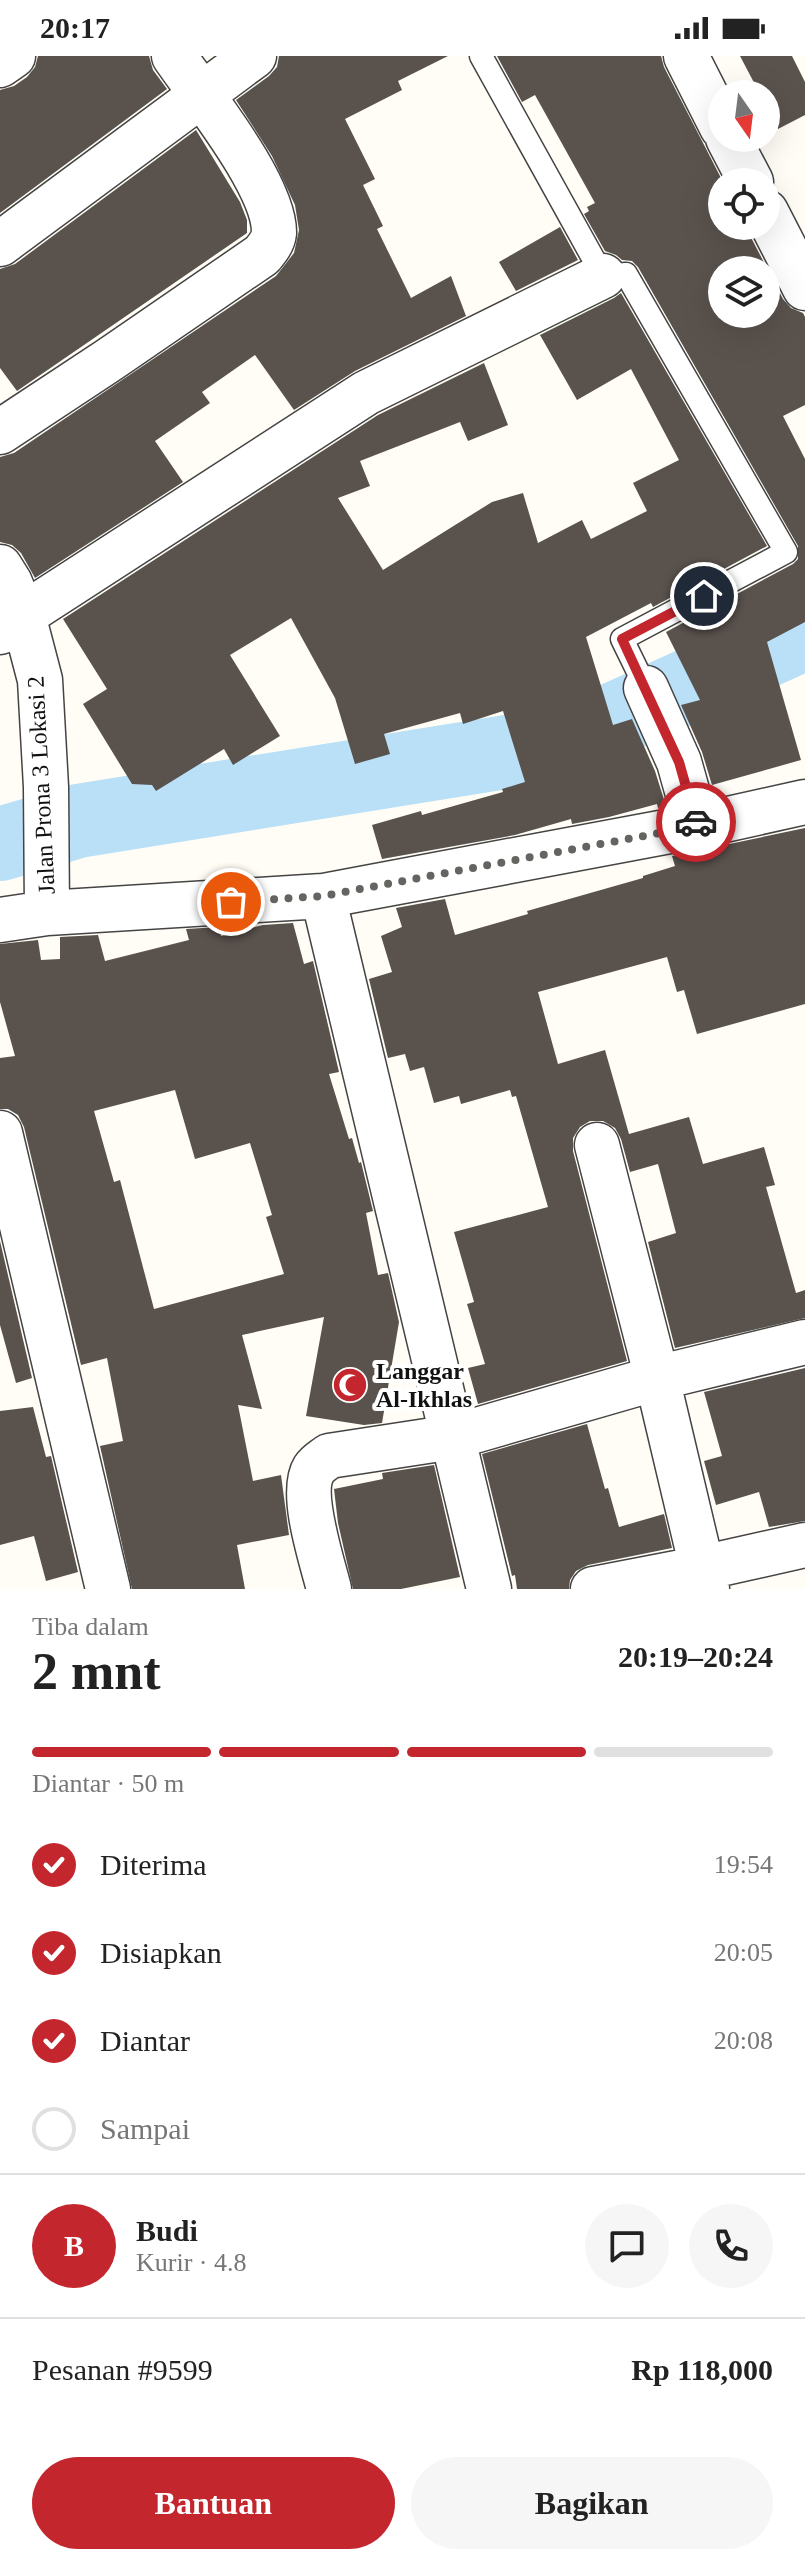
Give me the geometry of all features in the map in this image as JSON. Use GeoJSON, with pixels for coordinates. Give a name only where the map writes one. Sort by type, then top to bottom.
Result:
{"type":"FeatureCollection","features":[{"type":"Feature","properties":{"kind":"street"},"geometry":{"type":"LineString","coordinates":[[0,65],[13,56]]}},
{"type":"Feature","properties":{"kind":"street"},"geometry":{"type":"LineString","coordinates":[[0,432],[262,255],[271,243],[274,234],[270,214],[257,177],[174,56]]}},
{"type":"Feature","properties":{"kind":"street"},"geometry":{"type":"LineString","coordinates":[[0,244],[254,56]]}},
{"type":"Feature","properties":{"kind":"street"},"geometry":{"type":"LineString","coordinates":[[686,56],[708,99]]}},
{"type":"Feature","properties":{"kind":"street"},"geometry":{"type":"LineString","coordinates":[[780,239],[805,288]]}},
{"type":"Feature","properties":{"kind":"street"},"geometry":{"type":"LineString","coordinates":[[11,624],[366,393],[603,276]]}},
{"type":"Feature","properties":{"kind":"street","name":"Jalan Prona 3 Lokasi 2"},"geometry":{"type":"LineString","coordinates":[[0,567],[10,583],[11,624],[40,680],[46,787],[47,900]]}},
{"type":"Feature","properties":{"kind":"street"},"geometry":{"type":"LineString","coordinates":[[646,688],[679,762],[697,826]]}},
{"type":"Feature","properties":{"kind":"street"},"geometry":{"type":"LineString","coordinates":[[0,920],[47,900],[323,896],[697,826],[805,802]]}},
{"type":"Feature","properties":{"kind":"street"},"geometry":{"type":"LineString","coordinates":[[323,896],[489,1589]]}},
{"type":"Feature","properties":{"kind":"street"},"geometry":{"type":"LineString","coordinates":[[0,1133],[108,1589]]}},
{"type":"Feature","properties":{"kind":"street"},"geometry":{"type":"LineString","coordinates":[[597,1145],[657,1378],[704,1579]]}},
{"type":"Feature","properties":{"kind":"street"},"geometry":{"type":"LineString","coordinates":[[329,1589],[310,1505],[309,1484],[316,1465],[329,1456],[453,1437],[657,1378],[805,1342]]}},
{"type":"Feature","properties":{"kind":"street"},"geometry":{"type":"LineString","coordinates":[[593,1589],[704,1579],[805,1545]]}},
{"type":"Feature","properties":{"kind":"lane"},"geometry":{"type":"LineString","coordinates":[[481,56],[603,276],[626,274],[786,552],[622,639],[646,688]]}},
{"type":"Feature","properties":{"kind":"building"},"geometry":{"type":"Polygon","coordinates":[[[38,56],[149,56],[153,70],[167,89],[0,213],[0,90],[14,86],[27,77],[35,67],[38,56]]]}},
{"type":"Feature","properties":{"kind":"building"},"geometry":{"type":"Polygon","coordinates":[[[279,56],[448,56],[398,81],[402,90],[345,119],[375,179],[363,185],[383,226],[377,229],[411,298],[451,276],[466,316],[355,371],[294,410],[255,355],[202,392],[210,403],[155,441],[183,482],[35,578],[21,553],[12,545],[0,542],[0,457],[14,453],[276,276],[294,253],[299,230],[295,205],[272,156],[236,100],[269,76],[277,67],[279,56]]]}},
{"type":"Feature","properties":{"kind":"building"},"geometry":{"type":"Polygon","coordinates":[[[497,56],[661,56],[716,168],[708,168],[708,240],[752,240],[761,256],[708,256],[708,328],[780,328],[780,293],[791,308],[805,317],[805,405],[783,416],[805,459],[805,622],[767,642],[801,760],[712,785],[702,752],[681,705],[700,700],[666,632],[793,564],[798,559],[798,546],[638,267],[632,261],[622,260],[605,251],[584,214],[589,211],[587,207],[595,203],[535,95],[522,102],[497,56]]]}},
{"type":"Feature","properties":{"kind":"building"},"geometry":{"type":"Polygon","coordinates":[[[740,56],[792,56],[805,82],[805,115],[780,128],[780,80],[753,80],[740,56]]]}},
{"type":"Feature","properties":{"kind":"building"},"geometry":{"type":"Polygon","coordinates":[[[196,130],[240,202],[247,220],[247,233],[17,391],[0,368],[0,269],[15,264],[196,130]]]}},
{"type":"Feature","properties":{"kind":"building"},"geometry":{"type":"Polygon","coordinates":[[[560,227],[578,260],[516,291],[499,262],[560,227]]]}},
{"type":"Feature","properties":{"kind":"building"},"geometry":{"type":"Polygon","coordinates":[[[621,293],[767,546],[653,607],[651,603],[586,637],[613,725],[632,719],[655,771],[666,806],[658,808],[657,804],[572,824],[571,819],[515,835],[382,859],[372,825],[421,811],[422,815],[503,792],[502,789],[525,782],[503,711],[463,724],[460,713],[384,734],[390,754],[355,764],[335,698],[291,618],[230,655],[280,736],[233,765],[224,749],[156,791],[152,785],[132,784],[83,704],[107,689],[63,619],[378,415],[484,363],[508,425],[468,441],[460,422],[360,461],[370,486],[338,498],[383,570],[492,502],[523,493],[538,543],[582,520],[591,539],[647,511],[633,483],[679,460],[631,369],[577,400],[540,335],[621,293]]]}},
{"type":"Feature","properties":{"kind":"building"},"geometry":{"type":"Polygon","coordinates":[[[805,828],[805,1004],[697,1034],[684,990],[677,992],[667,957],[538,992],[558,1064],[605,1050],[629,1134],[689,1117],[703,1164],[764,1147],[775,1185],[766,1187],[796,1293],[805,1290],[805,1318],[675,1348],[648,1242],[676,1233],[658,1164],[630,1172],[615,1128],[603,1121],[590,1121],[580,1127],[573,1138],[573,1151],[627,1361],[478,1404],[468,1368],[485,1364],[467,1304],[474,1302],[454,1232],[548,1207],[516,1096],[512,1097],[510,1090],[461,1104],[459,1096],[434,1103],[424,1067],[410,1071],[405,1054],[388,1058],[369,979],[392,972],[381,936],[402,927],[396,908],[445,899],[455,935],[643,878],[675,866],[672,856],[805,828]]]}},
{"type":"Feature","properties":{"kind":"building"},"geometry":{"type":"Polygon","coordinates":[[[293,923],[304,964],[313,961],[339,1072],[329,1074],[349,1139],[352,1138],[361,1162],[373,1211],[366,1213],[378,1275],[388,1273],[399,1322],[382,1423],[364,1425],[306,1416],[324,1317],[242,1335],[262,1409],[238,1405],[253,1481],[281,1475],[289,1535],[237,1545],[245,1589],[132,1589],[100,1446],[123,1441],[107,1358],[81,1365],[24,1127],[18,1115],[8,1109],[0,1109],[0,1058],[15,1056],[0,1002],[0,944],[38,940],[41,960],[60,959],[60,937],[98,935],[105,961],[189,940],[186,929],[219,927],[221,936],[263,925],[293,923]],[[175,1090],[94,1111],[114,1182],[120,1180],[154,1309],[284,1274],[266,1217],[272,1215],[250,1143],[195,1159],[175,1090]]]}},
{"type":"Feature","properties":{"kind":"building"},"geometry":{"type":"Polygon","coordinates":[[[0,1241],[32,1378],[16,1383],[0,1325],[0,1241]]]}},
{"type":"Feature","properties":{"kind":"building"},"geometry":{"type":"Polygon","coordinates":[[[805,1368],[805,1521],[769,1527],[759,1492],[716,1505],[704,1461],[722,1456],[704,1392],[805,1368]]]}},
{"type":"Feature","properties":{"kind":"building"},"geometry":{"type":"Polygon","coordinates":[[[33,1407],[46,1457],[51,1456],[78,1572],[46,1581],[34,1536],[0,1545],[0,1411],[33,1407]]]}},
{"type":"Feature","properties":{"kind":"building"},"geometry":{"type":"Polygon","coordinates":[[[587,1424],[619,1527],[664,1514],[672,1548],[588,1565],[576,1571],[569,1589],[517,1589],[482,1454],[587,1424]]]}},
{"type":"Feature","properties":{"kind":"building"},"geometry":{"type":"Polygon","coordinates":[[[434,1465],[460,1577],[401,1589],[353,1589],[338,1523],[334,1489],[383,1479],[382,1473],[434,1465]]]}},
{"type":"Feature","properties":{"kind":"waterway"},"geometry":{"type":"LineString","coordinates":[[0,844],[78,821],[562,743],[805,633]]}},
{"type":"Feature","properties":{"kind":"way so far"},"geometry":{"type":"LineString","coordinates":[[231,902],[323,896],[697,826],[696,822]]}},
{"type":"Feature","properties":{"kind":"place","name":"Langgar Al-Ikhlas"},"geometry":{"type":"Point","coordinates":[350,1385]}},
{"type":"Feature","properties":{"kind":"route"},"geometry":{"type":"LineString","coordinates":[[696,822],[679,762],[622,639],[704,596]]}}]}
